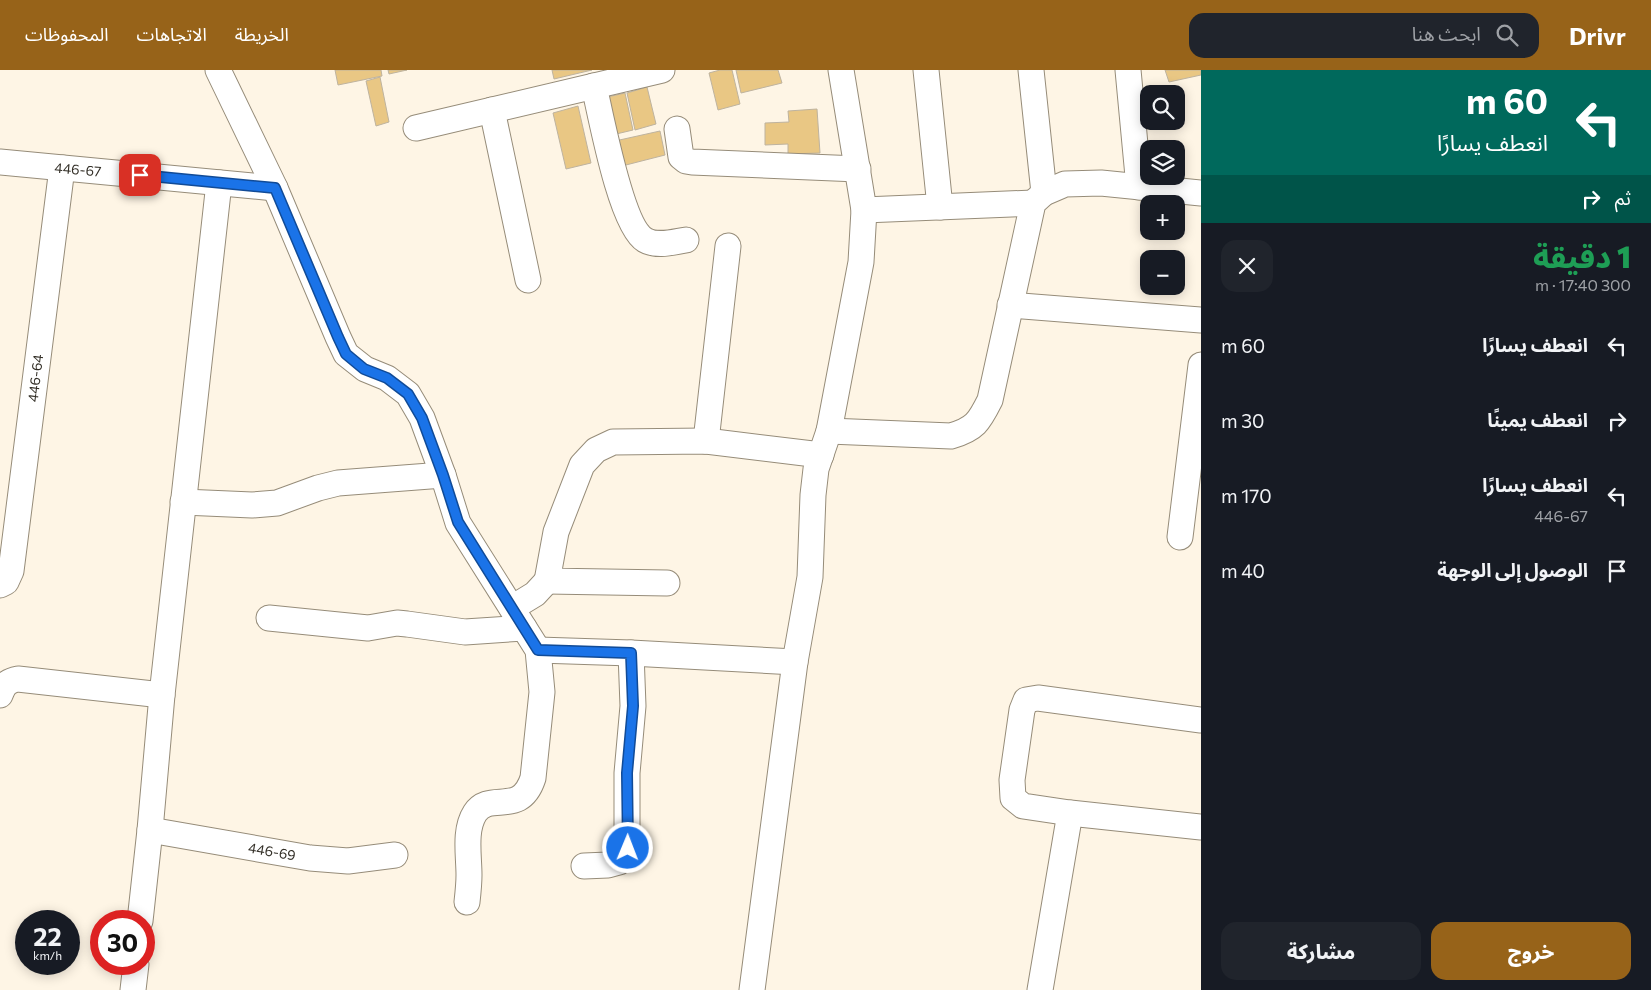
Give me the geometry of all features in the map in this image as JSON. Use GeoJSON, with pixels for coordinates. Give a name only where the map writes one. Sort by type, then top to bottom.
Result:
{"type":"FeatureCollection","features":[{"type":"Feature","properties":{"kind":"street"},"geometry":{"type":"LineString","coordinates":[[218,70],[275,188],[346,354],[364,369],[387,378],[408,394],[422,418],[458,522],[538,650],[542,692],[533,778],[529,790],[518,800],[485,804],[475,812],[469,824],[467,902]]}},
{"type":"Feature","properties":{"kind":"street"},"geometry":{"type":"LineString","coordinates":[[416,128],[662,70]]}},
{"type":"Feature","properties":{"kind":"street"},"geometry":{"type":"LineString","coordinates":[[752,990],[795,662],[810,577],[813,494],[816,469],[829,432],[860,262],[864,210],[841,70]]}},
{"type":"Feature","properties":{"kind":"street"},"geometry":{"type":"LineString","coordinates":[[926,70],[940,207]]}},
{"type":"Feature","properties":{"kind":"street"},"geometry":{"type":"LineString","coordinates":[[829,432],[951,436],[968,431],[981,418],[990,400],[1010,305],[1038,198],[1031,70]]}},
{"type":"Feature","properties":{"kind":"street"},"geometry":{"type":"LineString","coordinates":[[1128,70],[1139,187]]}},
{"type":"Feature","properties":{"kind":"street"},"geometry":{"type":"LineString","coordinates":[[594,86],[620,192],[631,222],[639,236],[646,241],[658,244],[686,240]]}},
{"type":"Feature","properties":{"kind":"street"},"geometry":{"type":"LineString","coordinates":[[492,110],[528,280]]}},
{"type":"Feature","properties":{"kind":"street"},"geometry":{"type":"LineString","coordinates":[[676,129],[681,157],[692,162],[858,169]]}},
{"type":"Feature","properties":{"kind":"street","name":"446-67"},"geometry":{"type":"LineString","coordinates":[[0,162],[275,188]]}},
{"type":"Feature","properties":{"kind":"street","name":"446-64"},"geometry":{"type":"LineString","coordinates":[[0,585],[6,582],[11,571],[62,168]]}},
{"type":"Feature","properties":{"kind":"street"},"geometry":{"type":"LineString","coordinates":[[141,910],[162,695],[219,183]]}},
{"type":"Feature","properties":{"kind":"street"},"geometry":{"type":"LineString","coordinates":[[864,210],[940,207],[1038,198],[1065,184],[1100,183],[1201,193]]}},
{"type":"Feature","properties":{"kind":"street"},"geometry":{"type":"LineString","coordinates":[[706,441],[728,246]]}},
{"type":"Feature","properties":{"kind":"street"},"geometry":{"type":"LineString","coordinates":[[1010,305],[1201,320]]}},
{"type":"Feature","properties":{"kind":"street"},"geometry":{"type":"LineString","coordinates":[[1180,537],[1201,365]]}},
{"type":"Feature","properties":{"kind":"street"},"geometry":{"type":"LineString","coordinates":[[269,618],[368,628],[397,623],[465,632],[518,618],[547,581],[556,532],[582,465],[596,450],[613,442],[706,441],[821,455]]}},
{"type":"Feature","properties":{"kind":"street"},"geometry":{"type":"LineString","coordinates":[[183,502],[252,505],[277,503],[338,483],[443,475]]}},
{"type":"Feature","properties":{"kind":"street"},"geometry":{"type":"LineString","coordinates":[[547,581],[667,584]]}},
{"type":"Feature","properties":{"kind":"street"},"geometry":{"type":"LineString","coordinates":[[538,650],[795,662]]}},
{"type":"Feature","properties":{"kind":"street"},"geometry":{"type":"LineString","coordinates":[[584,866],[608,865],[619,862],[628,848],[627,773],[633,706],[631,653]]}},
{"type":"Feature","properties":{"kind":"street"},"geometry":{"type":"LineString","coordinates":[[0,695],[4,684],[18,679],[162,695]]}},
{"type":"Feature","properties":{"kind":"street"},"geometry":{"type":"LineString","coordinates":[[1201,720],[1038,698],[1026,700],[1022,710],[1012,780],[1013,798],[1023,806],[1201,827]]}},
{"type":"Feature","properties":{"kind":"street"},"geometry":{"type":"LineString","coordinates":[[1040,990],[1070,813]]}},
{"type":"Feature","properties":{"kind":"street","name":"446-69"},"geometry":{"type":"LineString","coordinates":[[150,830],[310,858],[348,861],[395,855]]}},
{"type":"Feature","properties":{"kind":"street"},"geometry":{"type":"LineString","coordinates":[[133,990],[135,975]]}},
{"type":"Feature","properties":{"kind":"building"},"geometry":{"type":"Polygon","coordinates":[[[335,70],[381,70],[382,76],[338,85],[335,70]]]}},
{"type":"Feature","properties":{"kind":"building"},"geometry":{"type":"Polygon","coordinates":[[[388,70],[407,70],[389,74],[388,70]]]}},
{"type":"Feature","properties":{"kind":"building"},"geometry":{"type":"Polygon","coordinates":[[[552,70],[592,70],[554,79],[552,70]]]}},
{"type":"Feature","properties":{"kind":"building"},"geometry":{"type":"Polygon","coordinates":[[[720,70],[732,70],[740,104],[718,110],[709,73],[720,70]]]}},
{"type":"Feature","properties":{"kind":"building"},"geometry":{"type":"Polygon","coordinates":[[[736,70],[778,70],[782,83],[741,93],[736,70]]]}},
{"type":"Feature","properties":{"kind":"building"},"geometry":{"type":"Polygon","coordinates":[[[1165,70],[1201,70],[1201,75],[1169,82],[1165,70]]]}},
{"type":"Feature","properties":{"kind":"building"},"geometry":{"type":"Polygon","coordinates":[[[380,77],[389,122],[376,126],[366,81],[380,77]]]}},
{"type":"Feature","properties":{"kind":"building"},"geometry":{"type":"Polygon","coordinates":[[[647,87],[656,124],[635,130],[627,93],[647,87]]]}},
{"type":"Feature","properties":{"kind":"building"},"geometry":{"type":"Polygon","coordinates":[[[625,93],[633,130],[612,135],[603,98],[625,93]]]}},
{"type":"Feature","properties":{"kind":"building"},"geometry":{"type":"Polygon","coordinates":[[[578,106],[591,163],[566,169],[553,113],[578,106]]]}},
{"type":"Feature","properties":{"kind":"building"},"geometry":{"type":"Polygon","coordinates":[[[817,109],[820,153],[788,154],[788,144],[765,145],[765,123],[789,122],[788,111],[817,109]]]}},
{"type":"Feature","properties":{"kind":"building"},"geometry":{"type":"Polygon","coordinates":[[[660,131],[665,155],[622,166],[615,141],[660,131]]]}},
{"type":"Feature","properties":{"kind":"route"},"geometry":{"type":"LineString","coordinates":[[140,175],[275,188],[346,354],[364,369],[387,378],[408,394],[422,418],[458,522],[538,650],[631,653],[633,706],[627,773],[628,848]]}}]}
